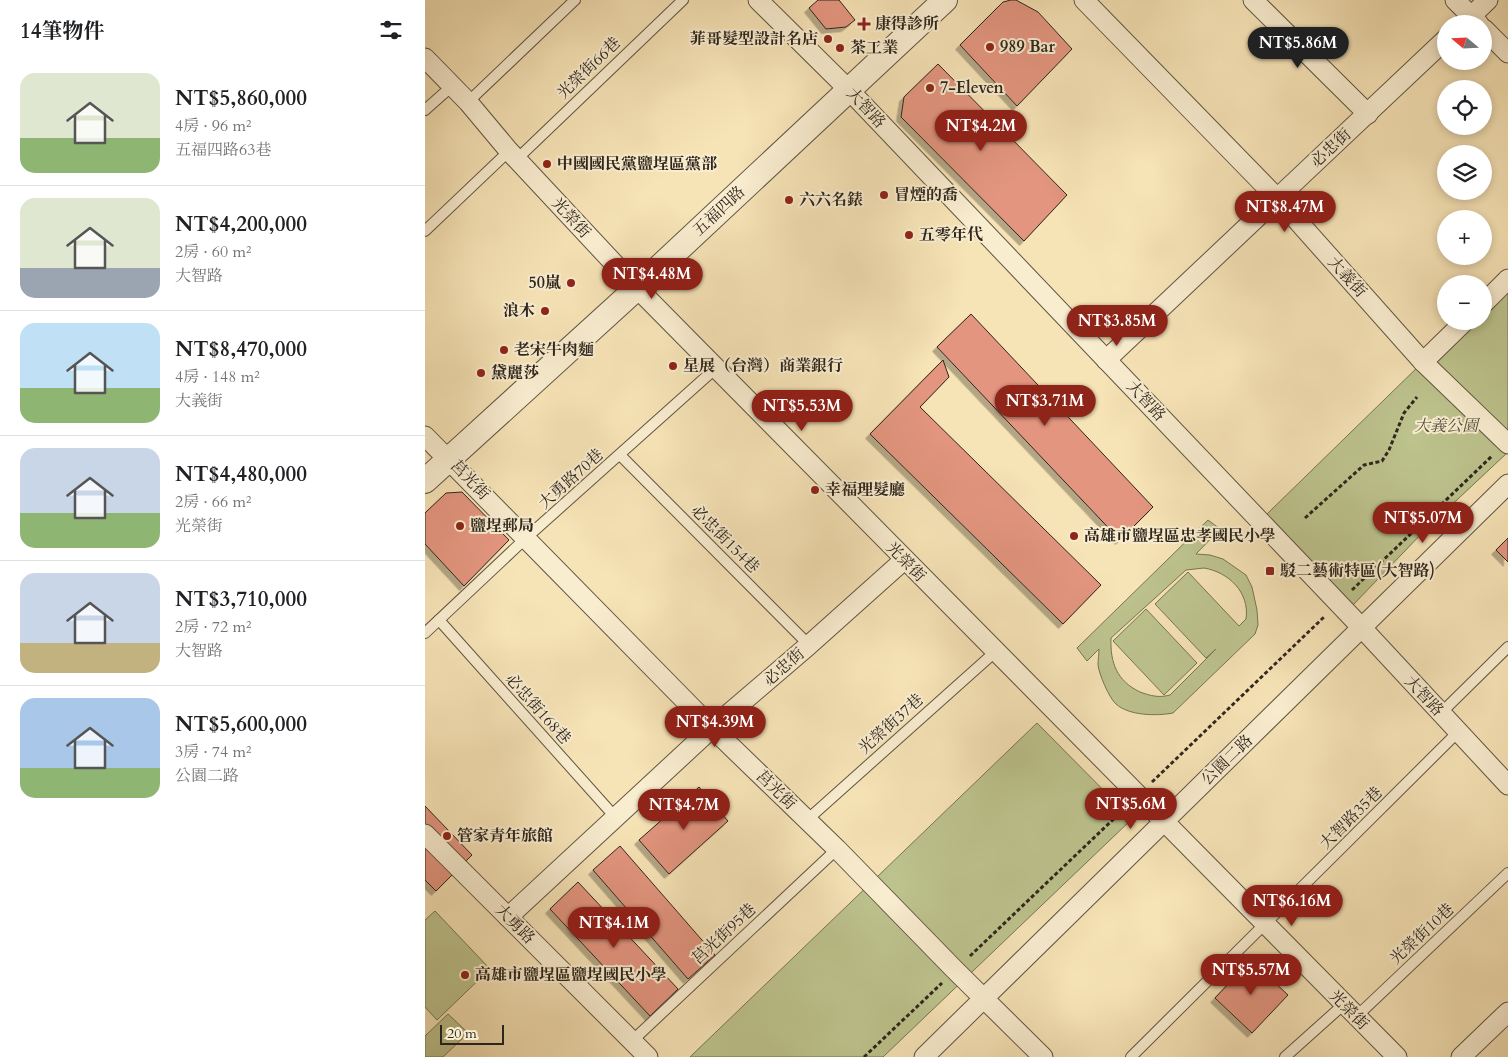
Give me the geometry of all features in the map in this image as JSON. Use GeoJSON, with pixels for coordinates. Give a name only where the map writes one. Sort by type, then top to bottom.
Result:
{"type":"FeatureCollection","features":[{"type":"Feature","properties":{"kind":"street","name":"大智路"},"geometry":{"type":"LineString","coordinates":[[758,0],[849,89],[1362,628],[1508,785]]}},
{"type":"Feature","properties":{"kind":"street","name":"五福四路"},"geometry":{"type":"LineString","coordinates":[[425,481],[637,288],[945,0]]}},
{"type":"Feature","properties":{"kind":"street","name":"大義街"},"geometry":{"type":"LineString","coordinates":[[1084,0],[1278,198],[1423,362],[1508,444]]}},
{"type":"Feature","properties":{"kind":"street"},"geometry":{"type":"LineString","coordinates":[[1253,0],[1367,114]]}},
{"type":"Feature","properties":{"kind":"street"},"geometry":{"type":"LineString","coordinates":[[1455,0],[1467,15]]}},
{"type":"Feature","properties":{"kind":"street"},"geometry":{"type":"LineString","coordinates":[[1479,15],[1488,0]]}},
{"type":"Feature","properties":{"kind":"street"},"geometry":{"type":"LineString","coordinates":[[1493,40],[1508,53]]}},
{"type":"Feature","properties":{"kind":"street","name":"必忠街"},"geometry":{"type":"LineString","coordinates":[[1106,360],[1437,48]]}},
{"type":"Feature","properties":{"kind":"street","name":"光榮街"},"geometry":{"type":"LineString","coordinates":[[425,58],[468,102],[513,155],[637,288],[1397,1057]]}},
{"type":"Feature","properties":{"kind":"street"},"geometry":{"type":"LineString","coordinates":[[1492,294],[1508,279]]}},
{"type":"Feature","properties":{"kind":"street"},"geometry":{"type":"LineString","coordinates":[[1423,362],[1456,330]]}},
{"type":"Feature","properties":{"kind":"street","name":"莒光街"},"geometry":{"type":"LineString","coordinates":[[425,436],[712,728],[837,849],[1043,1057]]}},
{"type":"Feature","properties":{"kind":"street","name":"公園二路"},"geometry":{"type":"LineString","coordinates":[[924,1057],[1508,484]]}},
{"type":"Feature","properties":{"kind":"street","name":"必忠街"},"geometry":{"type":"LineString","coordinates":[[508,917],[712,728],[904,560]]}},
{"type":"Feature","properties":{"kind":"street","name":"大勇路"},"geometry":{"type":"LineString","coordinates":[[425,834],[648,1057]]}},
{"type":"Feature","properties":{"kind":"street"},"geometry":{"type":"LineString","coordinates":[[1461,1057],[1508,1012]]}},
{"type":"Feature","properties":{"kind":"lane"},"geometry":{"type":"LineString","coordinates":[[468,102],[575,0]]}},
{"type":"Feature","properties":{"kind":"lane","name":"光榮街66巷"},"geometry":{"type":"LineString","coordinates":[[425,231],[513,155],[683,0]]}},
{"type":"Feature","properties":{"kind":"lane"},"geometry":{"type":"LineString","coordinates":[[425,110],[452,86]]}},
{"type":"Feature","properties":{"kind":"lane","name":"大勇路70巷"},"geometry":{"type":"LineString","coordinates":[[425,633],[526,538],[716,368]]}},
{"type":"Feature","properties":{"kind":"lane","name":"必忠街154巷"},"geometry":{"type":"LineString","coordinates":[[620,455],[809,645]]}},
{"type":"Feature","properties":{"kind":"lane","name":"必忠街168巷"},"geometry":{"type":"LineString","coordinates":[[439,620],[615,818]]}},
{"type":"Feature","properties":{"kind":"lane"},"geometry":{"type":"LineString","coordinates":[[1440,714],[1508,647]]}},
{"type":"Feature","properties":{"kind":"lane","name":"光榮街37巷"},"geometry":{"type":"LineString","coordinates":[[807,820],[995,652]]}},
{"type":"Feature","properties":{"kind":"lane","name":"大智路35巷"},"geometry":{"type":"LineString","coordinates":[[1131,1057],[1458,732]]}},
{"type":"Feature","properties":{"kind":"lane","name":"莒光街95巷"},"geometry":{"type":"LineString","coordinates":[[632,1041],[837,849]]}},
{"type":"Feature","properties":{"kind":"lane","name":"光榮街10巷"},"geometry":{"type":"LineString","coordinates":[[1285,1057],[1350,1011],[1508,873]]}},
{"type":"Feature","properties":{"kind":"path"},"geometry":{"type":"LineString","coordinates":[[1305,518],[1364,465],[1383,461],[1404,413],[1417,397]]}},
{"type":"Feature","properties":{"kind":"path"},"geometry":{"type":"LineString","coordinates":[[1368,574],[1484,464]]}},
{"type":"Feature","properties":{"kind":"path"},"geometry":{"type":"LineString","coordinates":[[1153,781],[1316,625]]}},
{"type":"Feature","properties":{"kind":"path"},"geometry":{"type":"LineString","coordinates":[[966,960],[1125,808]]}},
{"type":"Feature","properties":{"kind":"path"},"geometry":{"type":"LineString","coordinates":[[864,1057],[936,988]]}},
{"type":"Feature","properties":{"kind":"green space","name":"大義公園"},"geometry":{"type":"Polygon","coordinates":[[[1508,279],[1508,452],[1426,529],[1353,605],[1267,514],[1456,330],[1492,330],[1492,295],[1508,279]]]}},
{"type":"Feature","properties":{"kind":"green space"},"geometry":{"type":"Polygon","coordinates":[[[1208,520],[1220,529],[1196,554],[1210,555],[1223,559],[1246,575],[1252,587],[1258,625],[1255,634],[1173,713],[1160,715],[1136,713],[1116,704],[1102,680],[1098,665],[1099,649],[1087,661],[1077,648],[1208,520]],[[1204,568],[1186,570],[1111,638],[1114,663],[1120,677],[1132,688],[1151,695],[1170,695],[1216,649],[1206,658],[1155,604],[1188,572],[1239,626],[1246,619],[1246,609],[1241,592],[1229,579],[1213,570],[1204,568]]]}},
{"type":"Feature","properties":{"kind":"green space"},"geometry":{"type":"Polygon","coordinates":[[[1146,609],[1197,663],[1164,695],[1113,641],[1146,609]]]}},
{"type":"Feature","properties":{"kind":"green space"},"geometry":{"type":"Polygon","coordinates":[[[1037,723],[1132,819],[883,1057],[690,1057],[1037,723]]]}},
{"type":"Feature","properties":{"kind":"green space"},"geometry":{"type":"Polygon","coordinates":[[[435,911],[490,969],[437,1020],[425,1007],[425,920],[435,911]]]}},
{"type":"Feature","properties":{"kind":"green space"},"geometry":{"type":"Polygon","coordinates":[[[448,1014],[468,1033],[443,1057],[425,1057],[425,1036],[448,1014]]]}},
{"type":"Feature","properties":{"kind":"building"},"geometry":{"type":"Polygon","coordinates":[[[818,0],[839,0],[855,20],[846,27],[826,29],[809,8],[818,0]]]}},
{"type":"Feature","properties":{"kind":"building"},"geometry":{"type":"Polygon","coordinates":[[[1016,0],[1038,12],[1072,49],[1017,106],[960,45],[1003,2],[1016,0]]]}},
{"type":"Feature","properties":{"kind":"building"},"geometry":{"type":"Polygon","coordinates":[[[938,64],[1067,195],[1024,241],[901,117],[904,97],[938,64]]]}},
{"type":"Feature","properties":{"kind":"building"},"geometry":{"type":"Polygon","coordinates":[[[971,314],[1153,507],[1120,540],[937,347],[971,314]]]}},
{"type":"Feature","properties":{"kind":"building"},"geometry":{"type":"Polygon","coordinates":[[[943,360],[949,377],[920,407],[1101,585],[1063,624],[870,434],[943,360]]]}},
{"type":"Feature","properties":{"kind":"building","name":"鹽埕郵局"},"geometry":{"type":"Polygon","coordinates":[[[462,492],[509,540],[464,586],[425,544],[425,513],[446,493],[462,492]]]}},
{"type":"Feature","properties":{"kind":"building"},"geometry":{"type":"Polygon","coordinates":[[[1508,538],[1508,562],[1496,550],[1508,538]]]}},
{"type":"Feature","properties":{"kind":"building"},"geometry":{"type":"Polygon","coordinates":[[[699,787],[728,821],[669,874],[639,840],[699,787]]]}},
{"type":"Feature","properties":{"kind":"building"},"geometry":{"type":"Polygon","coordinates":[[[425,806],[472,855],[436,891],[425,880],[425,806]]]}},
{"type":"Feature","properties":{"kind":"building"},"geometry":{"type":"Polygon","coordinates":[[[620,846],[715,955],[688,979],[593,870],[620,846]]]}},
{"type":"Feature","properties":{"kind":"building"},"geometry":{"type":"Polygon","coordinates":[[[578,882],[678,989],[650,1016],[550,909],[578,882]]]}},
{"type":"Feature","properties":{"kind":"building"},"geometry":{"type":"Polygon","coordinates":[[[1251,960],[1288,995],[1252,1033],[1215,998],[1251,960]]]}},
{"type":"Feature","properties":{"kind":"place","name":"康得診所"},"geometry":{"type":"Point","coordinates":[864,24]}},
{"type":"Feature","properties":{"kind":"place","name":"菲哥髮型設計名店"},"geometry":{"type":"Point","coordinates":[828,39]}},
{"type":"Feature","properties":{"kind":"place","name":"989 Bar"},"geometry":{"type":"Point","coordinates":[990,47]}},
{"type":"Feature","properties":{"kind":"place","name":"茶工業"},"geometry":{"type":"Point","coordinates":[840,48]}},
{"type":"Feature","properties":{"kind":"place","name":"7-Eleven"},"geometry":{"type":"Point","coordinates":[930,88]}},
{"type":"Feature","properties":{"kind":"place","name":"中國國民黨鹽埕區黨部"},"geometry":{"type":"Point","coordinates":[547,164]}},
{"type":"Feature","properties":{"kind":"place","name":"冒煙的喬"},"geometry":{"type":"Point","coordinates":[884,195]}},
{"type":"Feature","properties":{"kind":"place","name":"六六名錶"},"geometry":{"type":"Point","coordinates":[789,200]}},
{"type":"Feature","properties":{"kind":"place","name":"五零年代"},"geometry":{"type":"Point","coordinates":[909,235]}},
{"type":"Feature","properties":{"kind":"place","name":"50嵐"},"geometry":{"type":"Point","coordinates":[571,283]}},
{"type":"Feature","properties":{"kind":"place","name":"浪木"},"geometry":{"type":"Point","coordinates":[545,311]}},
{"type":"Feature","properties":{"kind":"place","name":"老宋牛肉麵"},"geometry":{"type":"Point","coordinates":[504,350]}},
{"type":"Feature","properties":{"kind":"place","name":"星展（台灣）商業銀行"},"geometry":{"type":"Point","coordinates":[673,366]}},
{"type":"Feature","properties":{"kind":"place","name":"黛麗莎"},"geometry":{"type":"Point","coordinates":[481,373]}},
{"type":"Feature","properties":{"kind":"place","name":"幸福理髮廳"},"geometry":{"type":"Point","coordinates":[815,490]}},
{"type":"Feature","properties":{"kind":"place","name":"鹽埕郵局"},"geometry":{"type":"Point","coordinates":[460,526]}},
{"type":"Feature","properties":{"kind":"place","name":"高雄市鹽埕區忠孝國民小學"},"geometry":{"type":"Point","coordinates":[1074,536]}},
{"type":"Feature","properties":{"kind":"place","name":"駁二藝術特區(大智路)"},"geometry":{"type":"Point","coordinates":[1270,571]}},
{"type":"Feature","properties":{"kind":"place","name":"管家青年旅館"},"geometry":{"type":"Point","coordinates":[447,836]}},
{"type":"Feature","properties":{"kind":"place","name":"高雄市鹽埕區鹽埕國民小學"},"geometry":{"type":"Point","coordinates":[465,975]}}]}
